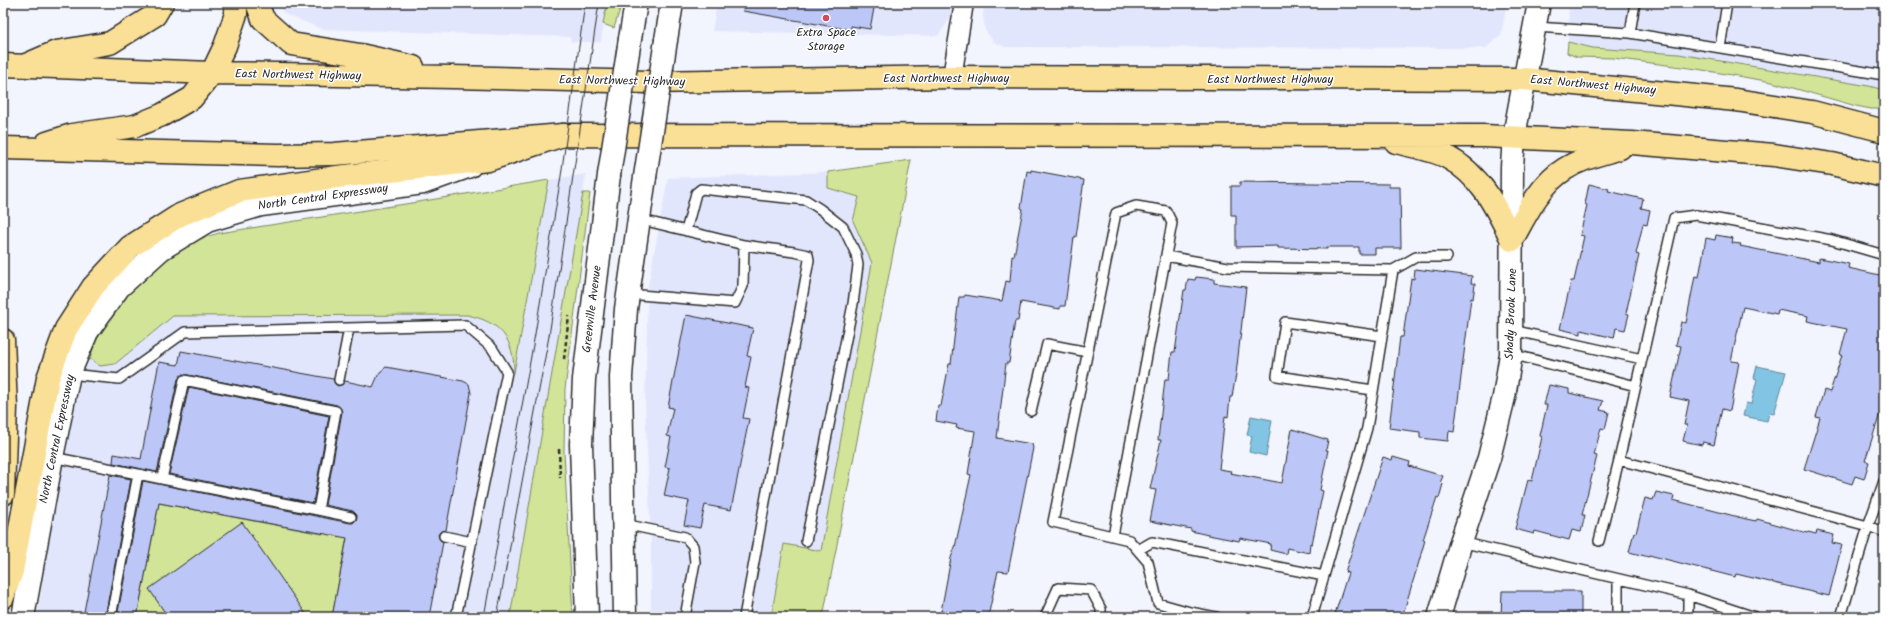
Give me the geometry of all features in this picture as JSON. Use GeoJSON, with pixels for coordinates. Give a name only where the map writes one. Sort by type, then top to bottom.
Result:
{"type":"FeatureCollection","features":[{"type":"Feature","properties":{"kind":"main road"},"geometry":{"type":"LineString","coordinates":[[26,65],[56,52],[110,43],[155,15],[162,3]]}},
{"type":"Feature","properties":{"kind":"main road"},"geometry":{"type":"LineString","coordinates":[[29,149],[72,135],[135,126],[162,115],[192,98],[212,73],[225,46],[236,14],[236,3]]}},
{"type":"Feature","properties":{"kind":"main road"},"geometry":{"type":"LineString","coordinates":[[257,3],[263,18],[291,44],[360,55],[453,77]]}},
{"type":"Feature","properties":{"kind":"main road","name":"Greenville Avenue"},"geometry":{"type":"LineString","coordinates":[[587,617],[581,444],[584,379],[609,175],[636,3]]}},
{"type":"Feature","properties":{"kind":"main road"},"geometry":{"type":"LineString","coordinates":[[625,617],[621,377],[628,294],[638,219],[672,3]]}},
{"type":"Feature","properties":{"kind":"main road","name":"Shady Brook Lane"},"geometry":{"type":"LineString","coordinates":[[1440,617],[1461,542],[1489,458],[1504,397],[1511,354],[1512,167],[1514,136],[1539,3]]}},
{"type":"Feature","properties":{"kind":"main road","name":"East Northwest Highway"},"geometry":{"type":"LineString","coordinates":[[3,65],[212,73],[648,82],[952,78],[1524,79],[1736,100],[1812,112],[1884,131]]}},
{"type":"Feature","properties":{"kind":"main road"},"geometry":{"type":"LineString","coordinates":[[3,597],[12,571],[48,378],[66,329],[93,286],[130,247],[180,215],[239,191],[337,177],[488,160],[563,135]]}},
{"type":"Feature","properties":{"kind":"main road"},"geometry":{"type":"LineString","coordinates":[[3,148],[334,154],[563,135],[1514,136],[1632,143],[1774,155],[1832,164],[1884,175]]}},
{"type":"Feature","properties":{"kind":"main road"},"geometry":{"type":"LineString","coordinates":[[1354,135],[1398,142],[1446,157],[1472,174],[1489,194],[1512,240]]}},
{"type":"Feature","properties":{"kind":"main road"},"geometry":{"type":"LineString","coordinates":[[1512,240],[1528,210],[1548,184],[1564,169],[1587,158],[1632,143]]}},
{"type":"Feature","properties":{"kind":"main road","name":"North Central Expressway"},"geometry":{"type":"LineString","coordinates":[[23,617],[69,374],[87,332],[119,287],[161,249],[208,221],[261,205],[423,183],[488,160]]}},
{"type":"Feature","properties":{"kind":"main road"},"geometry":{"type":"LineString","coordinates":[[3,340],[6,407],[3,494]]}},
{"type":"Feature","properties":{"kind":"street"},"geometry":{"type":"LineString","coordinates":[[952,78],[964,3]]}},
{"type":"Feature","properties":{"kind":"lane"},"geometry":{"type":"LineString","coordinates":[[1630,33],[1635,3]]}},
{"type":"Feature","properties":{"kind":"lane"},"geometry":{"type":"LineString","coordinates":[[1720,48],[1727,3]]}},
{"type":"Feature","properties":{"kind":"lane"},"geometry":{"type":"LineString","coordinates":[[1535,27],[1630,33],[1884,75]]}},
{"type":"Feature","properties":{"kind":"lane"},"geometry":{"type":"LineString","coordinates":[[686,231],[696,193],[701,189],[806,200],[843,227],[856,254],[858,265],[853,304],[806,541]]}},
{"type":"Feature","properties":{"kind":"lane"},"geometry":{"type":"LineString","coordinates":[[1113,536],[1172,223],[1166,211],[1136,206],[1116,213],[1053,522],[1129,540],[1148,562],[1158,603],[1190,612],[1216,617]]}},
{"type":"Feature","properties":{"kind":"lane"},"geometry":{"type":"LineString","coordinates":[[1599,541],[1620,460],[1674,218],[1696,215],[1703,216],[1832,240],[1884,255]]}},
{"type":"Feature","properties":{"kind":"lane"},"geometry":{"type":"LineString","coordinates":[[638,219],[744,245],[808,255],[809,260],[744,617]]}},
{"type":"Feature","properties":{"kind":"lane"},"geometry":{"type":"LineString","coordinates":[[628,294],[735,303],[743,286],[742,259],[744,245]]}},
{"type":"Feature","properties":{"kind":"lane"},"geometry":{"type":"LineString","coordinates":[[1166,256],[1228,268],[1392,270],[1416,257],[1447,257]]}},
{"type":"Feature","properties":{"kind":"lane"},"geometry":{"type":"LineString","coordinates":[[1312,617],[1367,428],[1392,270]]}},
{"type":"Feature","properties":{"kind":"lane"},"geometry":{"type":"LineString","coordinates":[[1373,390],[1278,376],[1285,322],[1382,336]]}},
{"type":"Feature","properties":{"kind":"lane"},"geometry":{"type":"LineString","coordinates":[[69,374],[119,378],[185,332],[465,325],[492,348],[507,372],[456,617]]}},
{"type":"Feature","properties":{"kind":"lane"},"geometry":{"type":"LineString","coordinates":[[339,380],[349,328]]}},
{"type":"Feature","properties":{"kind":"lane"},"geometry":{"type":"LineString","coordinates":[[1512,330],[1642,359]]}},
{"type":"Feature","properties":{"kind":"lane"},"geometry":{"type":"LineString","coordinates":[[1031,411],[1047,344],[1088,352]]}},
{"type":"Feature","properties":{"kind":"lane"},"geometry":{"type":"LineString","coordinates":[[1511,354],[1636,386]]}},
{"type":"Feature","properties":{"kind":"lane"},"geometry":{"type":"LineString","coordinates":[[162,479],[184,380],[336,411],[318,510]]}},
{"type":"Feature","properties":{"kind":"lane"},"geometry":{"type":"LineString","coordinates":[[52,458],[351,517]]}},
{"type":"Feature","properties":{"kind":"lane"},"geometry":{"type":"LineString","coordinates":[[1620,460],[1868,526],[1884,532]]}},
{"type":"Feature","properties":{"kind":"lane"},"geometry":{"type":"LineString","coordinates":[[111,617],[138,474]]}},
{"type":"Feature","properties":{"kind":"lane"},"geometry":{"type":"LineString","coordinates":[[1841,617],[1868,526],[1884,481]]}},
{"type":"Feature","properties":{"kind":"lane"},"geometry":{"type":"LineString","coordinates":[[623,524],[685,537],[693,546],[695,562],[685,617]]}},
{"type":"Feature","properties":{"kind":"lane"},"geometry":{"type":"LineString","coordinates":[[444,536],[472,542]]}},
{"type":"Feature","properties":{"kind":"lane"},"geometry":{"type":"LineString","coordinates":[[1138,550],[1152,542],[1324,576]]}},
{"type":"Feature","properties":{"kind":"lane"},"geometry":{"type":"LineString","coordinates":[[1461,542],[1688,595],[1756,617]]}},
{"type":"Feature","properties":{"kind":"lane"},"geometry":{"type":"LineString","coordinates":[[1618,579],[1618,617]]}},
{"type":"Feature","properties":{"kind":"lane"},"geometry":{"type":"LineString","coordinates":[[1045,617],[1058,588],[1091,590],[1101,609],[1101,617]]}},
{"type":"Feature","properties":{"kind":"lane"},"geometry":{"type":"LineString","coordinates":[[1688,595],[1688,617]]}},
{"type":"Feature","properties":{"kind":"shaded area"},"geometry":{"type":"Polygon","coordinates":[[[276,3],[607,3],[601,42],[571,42],[570,37],[322,29],[285,14],[276,3]]]}},
{"type":"Feature","properties":{"kind":"shaded area"},"geometry":{"type":"Polygon","coordinates":[[[711,3],[954,3],[951,17],[938,36],[712,31],[717,4],[711,3]]]}},
{"type":"Feature","properties":{"kind":"shaded area"},"geometry":{"type":"Polygon","coordinates":[[[985,3],[1507,3],[1501,35],[1486,48],[1005,47],[994,42],[985,30],[983,14],[985,3]]]}},
{"type":"Feature","properties":{"kind":"shaded area"},"geometry":{"type":"Polygon","coordinates":[[[1569,3],[1884,3],[1884,90],[1792,72],[1679,54],[1593,48],[1568,42],[1569,3]]]}},
{"type":"Feature","properties":{"kind":"shaded area"},"geometry":{"type":"Polygon","coordinates":[[[828,172],[828,188],[859,197],[853,221],[872,262],[821,552],[784,544],[771,617],[651,617],[651,540],[645,404],[648,286],[668,178],[828,172]]]}},
{"type":"Feature","properties":{"kind":"shaded area"},"geometry":{"type":"Polygon","coordinates":[[[586,174],[567,295],[510,617],[37,617],[71,405],[90,359],[95,363],[115,364],[173,316],[467,315],[484,318],[498,327],[509,340],[514,356],[515,370],[549,180],[586,174]]]}},
{"type":"Feature","properties":{"kind":"green space"},"geometry":{"type":"Polygon","coordinates":[[[607,3],[622,3],[614,28],[603,24],[607,3]]]}},
{"type":"Feature","properties":{"kind":"green space"},"geometry":{"type":"Polygon","coordinates":[[[1568,42],[1593,48],[1679,54],[1869,86],[1884,90],[1884,107],[1882,109],[1871,109],[1856,106],[1772,82],[1697,69],[1613,58],[1577,57],[1567,53],[1568,42]]]}},
{"type":"Feature","properties":{"kind":"green space"},"geometry":{"type":"Polygon","coordinates":[[[911,160],[823,617],[771,617],[784,544],[821,551],[872,263],[853,221],[859,197],[828,188],[828,172],[911,160]]]}},
{"type":"Feature","properties":{"kind":"green space"},"geometry":{"type":"Polygon","coordinates":[[[549,180],[514,373],[511,351],[503,334],[497,327],[489,322],[467,315],[173,316],[115,364],[100,366],[90,359],[104,326],[115,309],[129,292],[158,264],[189,243],[219,233],[549,180]]]}},
{"type":"Feature","properties":{"kind":"green space"},"geometry":{"type":"Polygon","coordinates":[[[583,193],[590,193],[565,389],[564,452],[573,617],[510,617],[583,193]]]}},
{"type":"Feature","properties":{"kind":"green space"},"geometry":{"type":"Polygon","coordinates":[[[159,503],[322,534],[349,526],[332,617],[137,617],[159,503]]]}},
{"type":"Feature","properties":{"kind":"water"},"geometry":{"type":"Polygon","coordinates":[[[1757,366],[1786,372],[1774,414],[1769,413],[1767,421],[1743,416],[1746,403],[1751,404],[1757,379],[1754,378],[1757,366]]]}},
{"type":"Feature","properties":{"kind":"water"},"geometry":{"type":"Polygon","coordinates":[[[1251,416],[1272,420],[1266,456],[1249,452],[1252,436],[1247,435],[1251,416]]]}},
{"type":"Feature","properties":{"kind":"building","name":"Extra Space Storage"},"geometry":{"type":"Polygon","coordinates":[[[744,3],[875,3],[870,29],[851,26],[851,30],[743,11],[744,3]]]}},
{"type":"Feature","properties":{"kind":"building"},"geometry":{"type":"Polygon","coordinates":[[[1031,170],[1084,180],[1076,237],[1074,237],[1065,306],[1060,306],[1060,309],[1021,302],[1018,321],[1015,321],[1009,363],[1006,363],[997,438],[1032,444],[1033,448],[1008,572],[998,571],[988,617],[940,617],[951,558],[955,547],[971,475],[968,474],[975,431],[956,428],[957,425],[936,421],[938,406],[941,406],[949,364],[951,364],[959,297],[964,297],[965,295],[1002,301],[1006,281],[1010,282],[1012,255],[1014,256],[1023,209],[1021,208],[1027,171],[1031,172],[1031,170]]]}},
{"type":"Feature","properties":{"kind":"building"},"geometry":{"type":"Polygon","coordinates":[[[1240,182],[1389,184],[1389,187],[1400,187],[1401,248],[1375,248],[1375,254],[1359,254],[1359,247],[1327,247],[1327,249],[1278,248],[1278,246],[1236,247],[1236,215],[1231,215],[1231,186],[1240,186],[1240,182]]]}},
{"type":"Feature","properties":{"kind":"building"},"geometry":{"type":"Polygon","coordinates":[[[1589,184],[1609,189],[1608,191],[1643,199],[1641,208],[1650,210],[1647,225],[1643,224],[1636,254],[1639,255],[1626,313],[1629,314],[1625,330],[1616,328],[1614,338],[1581,330],[1581,334],[1560,329],[1571,281],[1574,281],[1584,236],[1580,235],[1587,205],[1585,204],[1589,184]]]}},
{"type":"Feature","properties":{"kind":"building"},"geometry":{"type":"Polygon","coordinates":[[[1716,235],[1733,238],[1732,243],[1741,244],[1740,246],[1819,262],[1819,258],[1849,264],[1848,268],[1884,276],[1884,401],[1865,461],[1869,462],[1864,479],[1855,476],[1852,484],[1804,469],[1820,418],[1816,417],[1824,390],[1830,392],[1842,355],[1840,354],[1847,329],[1807,321],[1808,316],[1778,310],[1777,314],[1743,307],[1731,361],[1739,362],[1730,411],[1722,409],[1714,445],[1703,442],[1702,445],[1683,441],[1687,425],[1684,425],[1689,401],[1670,397],[1681,346],[1676,345],[1681,322],[1686,323],[1695,276],[1699,277],[1706,238],[1715,240],[1716,235]]]}},
{"type":"Feature","properties":{"kind":"building"},"geometry":{"type":"Polygon","coordinates":[[[1415,269],[1472,276],[1471,283],[1475,284],[1473,299],[1471,298],[1454,432],[1449,431],[1448,441],[1420,438],[1420,432],[1389,428],[1400,337],[1403,337],[1411,278],[1414,279],[1415,269]]]}},
{"type":"Feature","properties":{"kind":"building"},"geometry":{"type":"Polygon","coordinates":[[[1196,277],[1214,279],[1214,283],[1246,287],[1236,374],[1232,397],[1230,397],[1228,417],[1225,416],[1219,469],[1231,471],[1230,473],[1282,483],[1292,429],[1328,440],[1326,450],[1328,450],[1320,490],[1323,491],[1312,544],[1310,543],[1309,553],[1287,548],[1286,554],[1270,550],[1271,544],[1240,538],[1239,541],[1150,521],[1156,490],[1150,489],[1161,440],[1158,440],[1165,379],[1169,379],[1172,352],[1175,352],[1184,290],[1186,290],[1188,279],[1195,280],[1196,277]]]}},
{"type":"Feature","properties":{"kind":"building"},"geometry":{"type":"Polygon","coordinates":[[[686,315],[753,328],[747,356],[751,357],[745,387],[749,388],[743,418],[749,419],[731,510],[705,505],[700,528],[684,525],[689,501],[664,496],[670,468],[665,467],[671,437],[667,436],[673,408],[668,407],[686,315]]]}},
{"type":"Feature","properties":{"kind":"building"},"geometry":{"type":"Polygon","coordinates":[[[181,351],[333,379],[335,384],[338,386],[343,384],[345,381],[373,387],[379,373],[386,367],[463,381],[469,384],[471,393],[446,530],[440,532],[438,535],[440,540],[443,542],[429,617],[332,617],[347,538],[159,503],[137,617],[117,617],[143,481],[350,523],[353,523],[357,519],[357,515],[353,511],[325,505],[342,412],[337,405],[183,374],[178,379],[157,472],[113,463],[114,454],[141,459],[159,362],[178,365],[181,351]]]}},
{"type":"Feature","properties":{"kind":"building"},"geometry":{"type":"Polygon","coordinates":[[[1549,385],[1569,389],[1569,393],[1603,401],[1600,410],[1609,412],[1605,429],[1601,428],[1594,455],[1597,456],[1582,515],[1585,515],[1581,532],[1572,530],[1569,540],[1535,531],[1534,534],[1515,529],[1528,480],[1532,481],[1542,437],[1540,436],[1547,405],[1544,405],[1549,385]]]}},
{"type":"Feature","properties":{"kind":"building"},"geometry":{"type":"Polygon","coordinates":[[[189,387],[329,416],[313,503],[169,474],[189,387]]]}},
{"type":"Feature","properties":{"kind":"building"},"geometry":{"type":"Polygon","coordinates":[[[1383,457],[1392,460],[1393,457],[1410,462],[1409,466],[1443,476],[1440,483],[1443,484],[1439,498],[1437,497],[1423,540],[1425,540],[1402,617],[1345,617],[1335,614],[1348,573],[1345,572],[1383,457]]]}},
{"type":"Feature","properties":{"kind":"building"},"geometry":{"type":"Polygon","coordinates":[[[110,475],[131,479],[105,617],[83,617],[110,475]]]}},
{"type":"Feature","properties":{"kind":"building"},"geometry":{"type":"Polygon","coordinates":[[[1656,492],[1674,496],[1673,500],[1746,519],[1756,521],[1757,519],[1807,533],[1816,534],[1817,531],[1834,535],[1832,543],[1842,545],[1829,596],[1736,574],[1735,577],[1649,555],[1649,557],[1629,552],[1634,532],[1636,533],[1645,498],[1653,500],[1656,492]]]}},
{"type":"Feature","properties":{"kind":"building"},"geometry":{"type":"Polygon","coordinates":[[[242,522],[308,617],[168,617],[149,589],[242,522]]]}},
{"type":"Feature","properties":{"kind":"building"},"geometry":{"type":"Polygon","coordinates":[[[1502,591],[1581,591],[1581,617],[1501,617],[1502,591]]]}},
{"type":"Feature","properties":{"kind":"tram line"},"geometry":{"type":"LineString","coordinates":[[484,617],[535,334],[561,176],[585,3]]}},
{"type":"Feature","properties":{"kind":"tram line"},"geometry":{"type":"LineString","coordinates":[[497,617],[549,336],[599,3]]}},
{"type":"Feature","properties":{"kind":"place","name":"Extra Space Storage"},"geometry":{"type":"Point","coordinates":[826,18]}}]}
